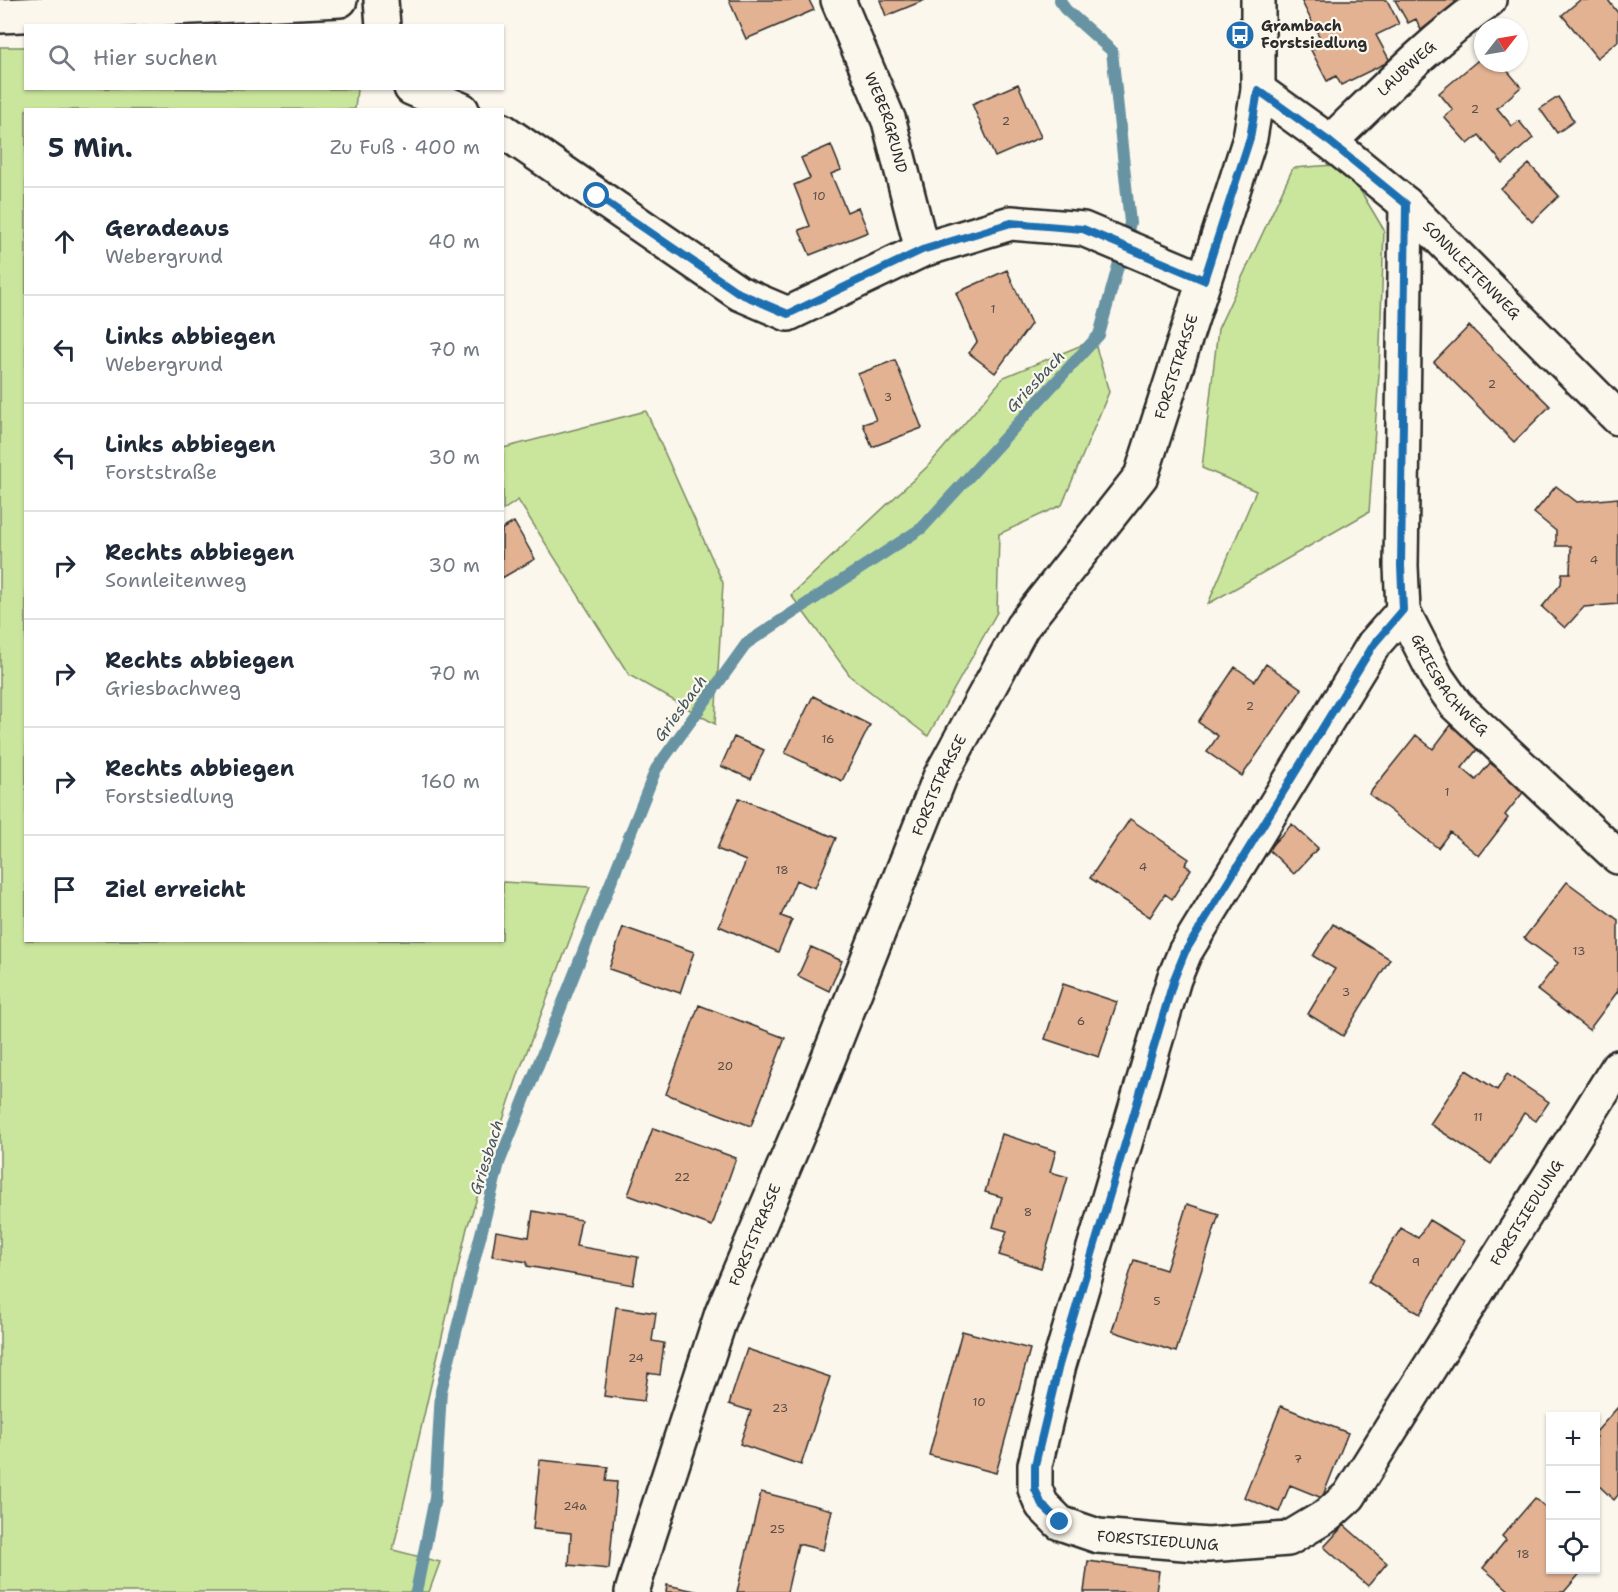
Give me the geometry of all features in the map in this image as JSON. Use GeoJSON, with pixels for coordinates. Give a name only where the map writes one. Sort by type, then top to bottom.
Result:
{"type":"FeatureCollection","features":[{"type":"Feature","properties":{"kind":"street"},"geometry":{"type":"LineString","coordinates":[[0,16],[340,0]]}},
{"type":"Feature","properties":{"kind":"street"},"geometry":{"type":"LineString","coordinates":[[381,0],[383,24]]}},
{"type":"Feature","properties":{"kind":"street","name":"WEBERGRUND"},"geometry":{"type":"LineString","coordinates":[[838,0],[889,121],[922,250]]}},
{"type":"Feature","properties":{"kind":"street","name":"FORSTSTRASSE"},"geometry":{"type":"LineString","coordinates":[[632,1592],[648,1536],[722,1313],[808,1110],[940,777],[1022,627],[1141,476],[1250,138],[1258,90],[1258,0]]}},
{"type":"Feature","properties":{"kind":"street","name":"LAUBWEG"},"geometry":{"type":"LineString","coordinates":[[1330,142],[1424,53],[1466,16],[1489,0]]}},
{"type":"Feature","properties":{"kind":"street"},"geometry":{"type":"LineString","coordinates":[[416,90],[457,108]]}},
{"type":"Feature","properties":{"kind":"street","name":"SONNLEITENWEG"},"geometry":{"type":"LineString","coordinates":[[1258,90],[1330,142],[1406,204],[1618,418]]}},
{"type":"Feature","properties":{"kind":"street"},"geometry":{"type":"LineString","coordinates":[[504,131],[739,293],[788,314],[922,250],[1011,223],[1083,229],[1204,280]]}},
{"type":"Feature","properties":{"kind":"street","name":"GRIESBACHWEG"},"geometry":{"type":"LineString","coordinates":[[1406,204],[1401,566],[1403,610],[1437,678],[1456,705],[1618,857]]}},
{"type":"Feature","properties":{"kind":"street","name":"FORSTSIEDLUNG"},"geometry":{"type":"LineString","coordinates":[[1403,610],[1374,644],[1185,952],[1174,979],[1059,1365],[1035,1465],[1035,1489],[1042,1505],[1060,1522],[1098,1536],[1209,1545],[1288,1539],[1328,1515],[1349,1496],[1618,1066]]}},
{"type":"Feature","properties":{"kind":"green space"},"geometry":{"type":"Polygon","coordinates":[[[0,47],[24,47],[24,90],[357,90],[355,108],[24,108],[24,942],[504,942],[504,882],[590,887],[519,1072],[467,1228],[393,1550],[440,1562],[429,1592],[0,1592],[0,47]]]}},
{"type":"Feature","properties":{"kind":"green space"},"geometry":{"type":"Polygon","coordinates":[[[1334,165],[1357,185],[1384,230],[1379,374],[1369,512],[1208,604],[1256,491],[1202,468],[1218,329],[1293,168],[1334,165]]]}},
{"type":"Feature","properties":{"kind":"green space"},"geometry":{"type":"Polygon","coordinates":[[[1094,340],[1109,392],[1062,505],[999,534],[997,612],[928,736],[851,677],[791,595],[928,466],[1004,377],[1094,340]]]}},
{"type":"Feature","properties":{"kind":"green space"},"geometry":{"type":"Polygon","coordinates":[[[646,411],[723,583],[715,724],[629,675],[518,500],[504,509],[504,448],[646,411]]]}},
{"type":"Feature","properties":{"kind":"building"},"geometry":{"type":"Polygon","coordinates":[[[729,0],[809,0],[814,10],[746,39],[729,0]]]}},
{"type":"Feature","properties":{"kind":"building"},"geometry":{"type":"Polygon","coordinates":[[[880,0],[925,0],[886,16],[880,0]]]}},
{"type":"Feature","properties":{"kind":"building"},"geometry":{"type":"Polygon","coordinates":[[[1301,0],[1387,0],[1399,24],[1376,35],[1390,61],[1341,85],[1336,76],[1327,81],[1311,50],[1323,44],[1301,0]]]}},
{"type":"Feature","properties":{"kind":"building"},"geometry":{"type":"Polygon","coordinates":[[[1395,0],[1454,0],[1456,3],[1421,30],[1416,19],[1408,23],[1395,0]]]}},
{"type":"Feature","properties":{"kind":"building"},"geometry":{"type":"Polygon","coordinates":[[[1580,0],[1608,0],[1618,13],[1618,41],[1597,58],[1562,15],[1580,0]]]}},
{"type":"Feature","properties":{"kind":"building"},"geometry":{"type":"Polygon","coordinates":[[[1474,64],[1474,72],[1508,72],[1521,87],[1497,108],[1512,126],[1519,121],[1533,138],[1503,164],[1479,135],[1468,144],[1444,117],[1453,110],[1439,93],[1474,64]]]}},
{"type":"Feature","properties":{"kind":"building"},"geometry":{"type":"Polygon","coordinates":[[[1018,84],[1041,137],[995,157],[972,104],[1018,84]]]}},
{"type":"Feature","properties":{"kind":"building"},"geometry":{"type":"Polygon","coordinates":[[[1558,97],[1574,121],[1557,133],[1540,109],[1558,97]]]}},
{"type":"Feature","properties":{"kind":"building"},"geometry":{"type":"Polygon","coordinates":[[[831,145],[841,170],[831,174],[847,212],[858,207],[868,232],[810,255],[799,230],[810,226],[794,185],[810,178],[801,158],[831,145]]]}},
{"type":"Feature","properties":{"kind":"building"},"geometry":{"type":"Polygon","coordinates":[[[1529,164],[1559,196],[1532,222],[1501,189],[1529,164]]]}},
{"type":"Feature","properties":{"kind":"building"},"geometry":{"type":"Polygon","coordinates":[[[1007,270],[1031,324],[995,373],[969,353],[977,342],[956,293],[1007,270]]]}},
{"type":"Feature","properties":{"kind":"building"},"geometry":{"type":"Polygon","coordinates":[[[1469,326],[1550,406],[1514,442],[1434,362],[1469,326]]]}},
{"type":"Feature","properties":{"kind":"building"},"geometry":{"type":"Polygon","coordinates":[[[895,360],[922,428],[872,447],[863,424],[876,420],[858,374],[895,360]]]}},
{"type":"Feature","properties":{"kind":"building"},"geometry":{"type":"Polygon","coordinates":[[[1556,486],[1577,502],[1618,498],[1618,604],[1584,607],[1565,628],[1542,607],[1561,584],[1562,573],[1570,573],[1571,546],[1556,546],[1556,531],[1534,513],[1556,486]]]}},
{"type":"Feature","properties":{"kind":"building"},"geometry":{"type":"Polygon","coordinates":[[[514,522],[535,559],[504,577],[504,528],[514,522]]]}},
{"type":"Feature","properties":{"kind":"building"},"geometry":{"type":"Polygon","coordinates":[[[1266,664],[1302,689],[1242,776],[1207,752],[1218,736],[1198,722],[1235,667],[1255,681],[1266,664]]]}},
{"type":"Feature","properties":{"kind":"building"},"geometry":{"type":"Polygon","coordinates":[[[813,696],[870,725],[842,781],[785,753],[813,696]]]}},
{"type":"Feature","properties":{"kind":"building"},"geometry":{"type":"Polygon","coordinates":[[[1451,725],[1479,747],[1462,768],[1476,780],[1490,763],[1525,790],[1505,815],[1508,818],[1479,856],[1450,832],[1438,848],[1369,794],[1416,735],[1433,749],[1451,725]]]}},
{"type":"Feature","properties":{"kind":"building"},"geometry":{"type":"Polygon","coordinates":[[[734,737],[764,750],[751,779],[721,766],[734,737]]]}},
{"type":"Feature","properties":{"kind":"building"},"geometry":{"type":"Polygon","coordinates":[[[739,798],[836,838],[815,888],[796,880],[781,916],[792,920],[778,952],[719,926],[746,861],[717,849],[739,798]]]}},
{"type":"Feature","properties":{"kind":"building"},"geometry":{"type":"Polygon","coordinates":[[[1130,819],[1189,859],[1185,865],[1191,869],[1172,899],[1165,894],[1150,917],[1090,878],[1130,819]]]}},
{"type":"Feature","properties":{"kind":"building"},"geometry":{"type":"Polygon","coordinates":[[[1292,824],[1318,848],[1294,874],[1268,849],[1292,824]]]}},
{"type":"Feature","properties":{"kind":"building"},"geometry":{"type":"Polygon","coordinates":[[[1567,882],[1618,920],[1618,991],[1589,1030],[1537,990],[1558,963],[1524,938],[1567,882]]]}},
{"type":"Feature","properties":{"kind":"building"},"geometry":{"type":"Polygon","coordinates":[[[1333,924],[1390,959],[1343,1036],[1308,1014],[1335,969],[1313,956],[1333,924]]]}},
{"type":"Feature","properties":{"kind":"building"},"geometry":{"type":"Polygon","coordinates":[[[623,927],[694,952],[680,993],[609,969],[623,927]]]}},
{"type":"Feature","properties":{"kind":"building"},"geometry":{"type":"Polygon","coordinates":[[[811,947],[842,961],[829,991],[798,976],[811,947]]]}},
{"type":"Feature","properties":{"kind":"building"},"geometry":{"type":"Polygon","coordinates":[[[1063,984],[1117,1002],[1099,1057],[1045,1039],[1063,984]]]}},
{"type":"Feature","properties":{"kind":"building"},"geometry":{"type":"Polygon","coordinates":[[[699,1005],[785,1038],[751,1126],[666,1094],[699,1005]]]}},
{"type":"Feature","properties":{"kind":"building"},"geometry":{"type":"Polygon","coordinates":[[[1466,1070],[1497,1090],[1507,1074],[1549,1102],[1536,1121],[1524,1113],[1491,1164],[1430,1124],[1466,1070]]]}},
{"type":"Feature","properties":{"kind":"building"},"geometry":{"type":"Polygon","coordinates":[[[653,1128],[736,1158],[712,1226],[628,1195],[653,1128]]]}},
{"type":"Feature","properties":{"kind":"building"},"geometry":{"type":"Polygon","coordinates":[[[1002,1134],[1056,1151],[1050,1172],[1068,1177],[1041,1268],[999,1255],[1007,1231],[993,1227],[1002,1197],[985,1192],[1002,1134]]]}},
{"type":"Feature","properties":{"kind":"building"},"geometry":{"type":"Polygon","coordinates":[[[1187,1204],[1219,1214],[1176,1352],[1112,1331],[1134,1260],[1166,1270],[1187,1204]]]}},
{"type":"Feature","properties":{"kind":"building"},"geometry":{"type":"Polygon","coordinates":[[[533,1211],[581,1220],[576,1246],[638,1257],[633,1285],[527,1266],[527,1262],[492,1256],[496,1231],[529,1237],[533,1211]]]}},
{"type":"Feature","properties":{"kind":"building"},"geometry":{"type":"Polygon","coordinates":[[[1429,1220],[1464,1241],[1420,1314],[1368,1282],[1401,1228],[1418,1238],[1429,1220]]]}},
{"type":"Feature","properties":{"kind":"building"},"geometry":{"type":"Polygon","coordinates":[[[616,1307],[656,1313],[652,1341],[664,1343],[660,1375],[648,1373],[644,1401],[604,1396],[616,1307]]]}},
{"type":"Feature","properties":{"kind":"building"},"geometry":{"type":"Polygon","coordinates":[[[962,1331],[1030,1349],[996,1473],[929,1455],[962,1331]]]}},
{"type":"Feature","properties":{"kind":"building"},"geometry":{"type":"Polygon","coordinates":[[[747,1349],[830,1377],[801,1465],[740,1444],[751,1411],[729,1404],[747,1349]]]}},
{"type":"Feature","properties":{"kind":"building"},"geometry":{"type":"Polygon","coordinates":[[[1281,1406],[1348,1433],[1322,1498],[1290,1485],[1279,1512],[1244,1497],[1281,1406]]]}},
{"type":"Feature","properties":{"kind":"building"},"geometry":{"type":"Polygon","coordinates":[[[1618,1407],[1618,1495],[1614,1500],[1600,1487],[1600,1427],[1618,1407]]]}},
{"type":"Feature","properties":{"kind":"building"},"geometry":{"type":"Polygon","coordinates":[[[540,1460],[608,1467],[606,1481],[617,1482],[609,1569],[569,1565],[571,1533],[533,1529],[540,1460]]]}},
{"type":"Feature","properties":{"kind":"building"},"geometry":{"type":"Polygon","coordinates":[[[761,1492],[832,1510],[823,1550],[798,1544],[787,1592],[737,1592],[761,1492]]]}},
{"type":"Feature","properties":{"kind":"building"},"geometry":{"type":"Polygon","coordinates":[[[1535,1498],[1546,1508],[1546,1574],[1580,1574],[1564,1592],[1511,1592],[1483,1568],[1506,1540],[1502,1536],[1535,1498]]]}},
{"type":"Feature","properties":{"kind":"building"},"geometry":{"type":"Polygon","coordinates":[[[1344,1525],[1387,1563],[1368,1586],[1324,1547],[1344,1525]]]}},
{"type":"Feature","properties":{"kind":"building"},"geometry":{"type":"Polygon","coordinates":[[[1088,1561],[1159,1571],[1156,1592],[1084,1592],[1088,1561]]]}},
{"type":"Feature","properties":{"kind":"building"},"geometry":{"type":"Polygon","coordinates":[[[667,1585],[700,1592],[666,1592],[667,1585]]]}},
{"type":"Feature","properties":{"kind":"waterway","name":"Griesbach"},"geometry":{"type":"LineString","coordinates":[[416,1592],[435,1498],[441,1391],[499,1163],[656,769],[747,643],[922,528],[1099,335],[1130,223],[1112,51],[1065,9],[1060,0]]}},
{"type":"Feature","properties":{"kind":"place","name":"Grambach Forstsiedlung"},"geometry":{"type":"Point","coordinates":[1240,35]}},
{"type":"Feature","properties":{"kind":"route"},"geometry":{"type":"LineString","coordinates":[[597,196],[739,293],[788,314],[922,250],[1011,223],[1083,229],[1204,280],[1250,138],[1258,90],[1330,142],[1406,204],[1401,566],[1403,610],[1374,644],[1185,952],[1174,979],[1059,1365],[1035,1465],[1035,1489],[1042,1505],[1060,1522]]}}]}
